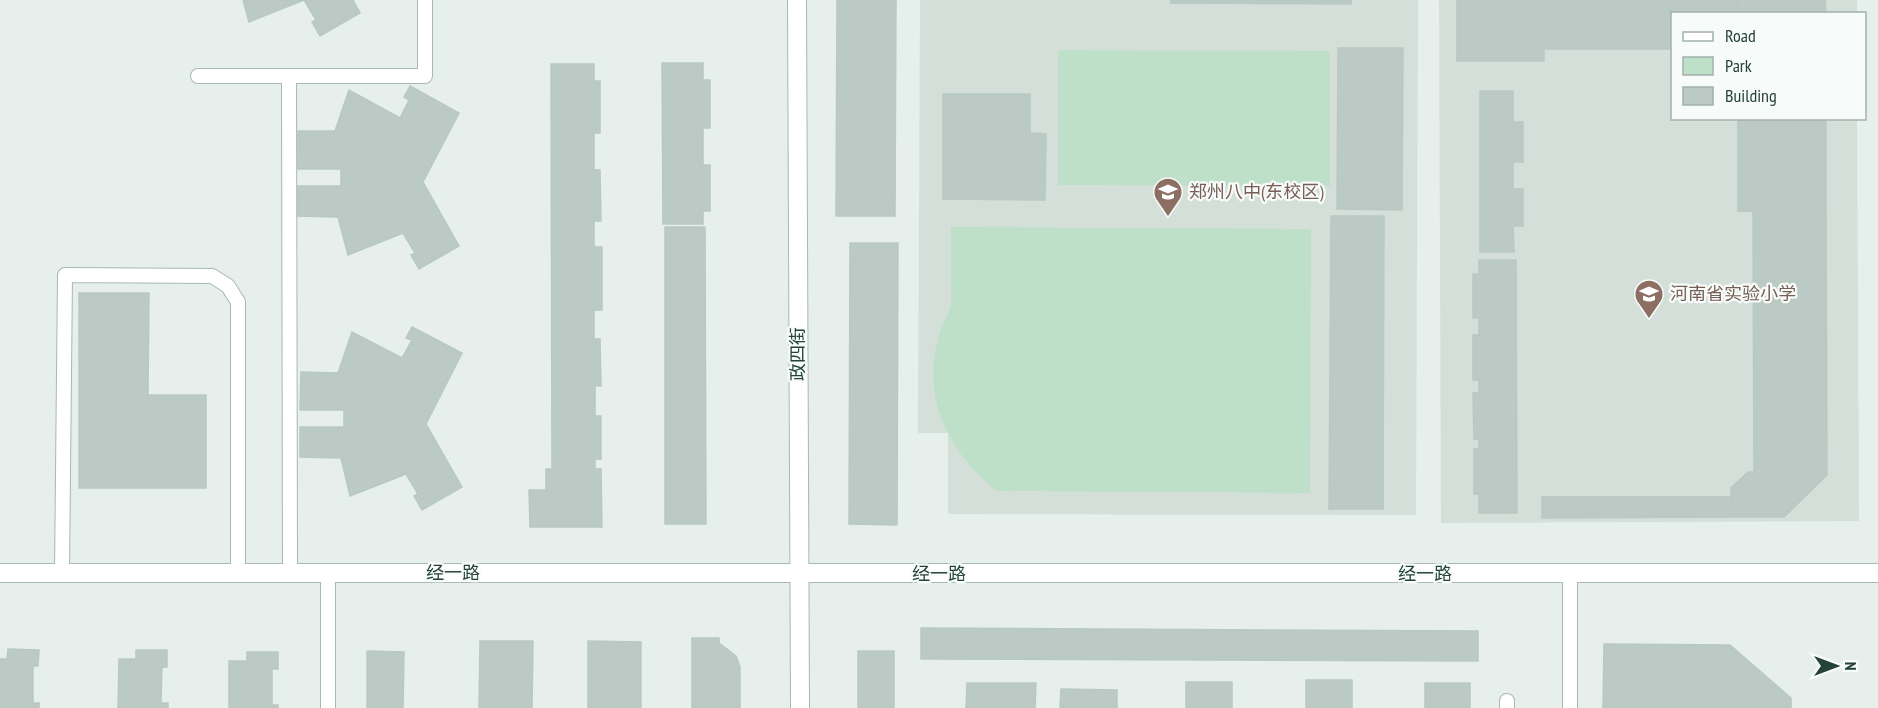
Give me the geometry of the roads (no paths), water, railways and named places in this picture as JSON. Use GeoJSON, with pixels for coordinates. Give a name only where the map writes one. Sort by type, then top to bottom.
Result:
{"type":"FeatureCollection","features":[{"type":"Feature","properties":{"kind":"street","name":"政四街"},"geometry":{"type":"LineString","coordinates":[[797,0],[800,708]]}},
{"type":"Feature","properties":{"kind":"street","name":"经一路"},"geometry":{"type":"LineString","coordinates":[[0,573],[1878,573]]}},
{"type":"Feature","properties":{"kind":"lane"},"geometry":{"type":"LineString","coordinates":[[198,76],[425,76],[425,0]]}},
{"type":"Feature","properties":{"kind":"lane"},"geometry":{"type":"LineString","coordinates":[[289,76],[290,573]]}},
{"type":"Feature","properties":{"kind":"lane"},"geometry":{"type":"LineString","coordinates":[[62,573],[65,275],[212,276],[228,286],[238,302],[238,573]]}},
{"type":"Feature","properties":{"kind":"lane"},"geometry":{"type":"LineString","coordinates":[[328,573],[328,708]]}},
{"type":"Feature","properties":{"kind":"lane"},"geometry":{"type":"LineString","coordinates":[[1570,574],[1570,708]]}},
{"type":"Feature","properties":{"kind":"place","name":"郑州八中(东校区)"},"geometry":{"type":"Point","coordinates":[1168,218]}},
{"type":"Feature","properties":{"kind":"place","name":"河南省实验小学"},"geometry":{"type":"Point","coordinates":[1649,320]}}]}
